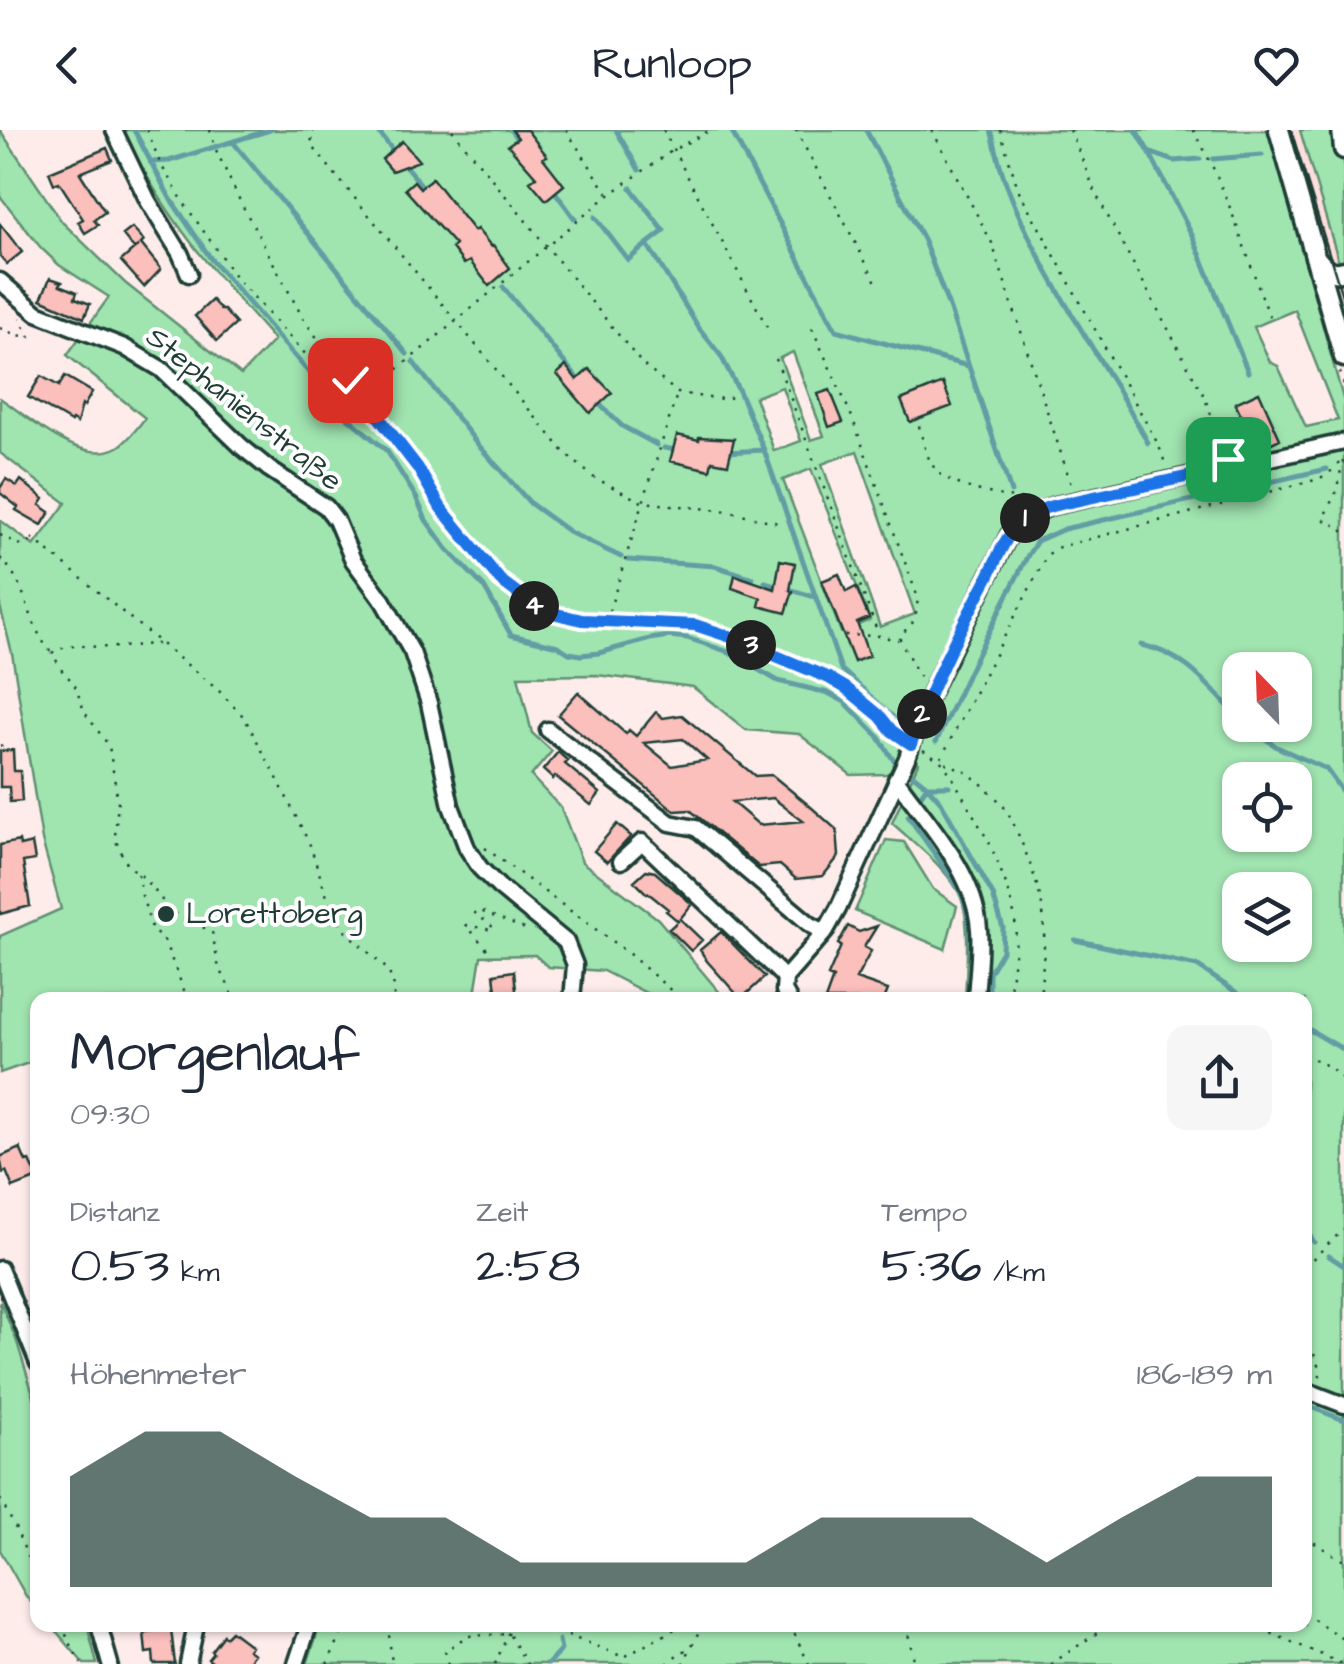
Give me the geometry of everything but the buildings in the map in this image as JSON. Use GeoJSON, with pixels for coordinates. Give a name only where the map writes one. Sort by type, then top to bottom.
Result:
{"type":"FeatureCollection","features":[{"type":"Feature","properties":{"kind":"main road"},"geometry":{"type":"LineString","coordinates":[[1279,130],[1344,357]]}},
{"type":"Feature","properties":{"kind":"main road"},"geometry":{"type":"LineString","coordinates":[[1342,130],[1344,149]]}},
{"type":"Feature","properties":{"kind":"main road"},"geometry":{"type":"LineString","coordinates":[[1314,256],[1328,271],[1344,271]]}},
{"type":"Feature","properties":{"kind":"street"},"geometry":{"type":"LineString","coordinates":[[114,130],[189,274]]}},
{"type":"Feature","properties":{"kind":"street","name":"Stephanienstraße"},"geometry":{"type":"LineString","coordinates":[[0,280],[38,313],[144,357],[269,469],[326,508],[341,530],[353,560],[400,626],[412,652],[429,703],[450,806],[467,848],[490,878],[566,942],[574,965],[572,992]]}},
{"type":"Feature","properties":{"kind":"street"},"geometry":{"type":"LineString","coordinates":[[785,992],[785,978],[825,932],[838,909],[913,750],[934,686],[954,642],[1010,536],[1025,518],[1038,510],[1344,442]]}},
{"type":"Feature","properties":{"kind":"street"},"geometry":{"type":"LineString","coordinates":[[548,730],[670,824],[696,828],[825,932]]}},
{"type":"Feature","properties":{"kind":"street"},"geometry":{"type":"LineString","coordinates":[[897,777],[969,887],[980,930],[976,992]]}},
{"type":"Feature","properties":{"kind":"street"},"geometry":{"type":"LineString","coordinates":[[622,861],[642,842],[785,978]]}},
{"type":"Feature","properties":{"kind":"street"},"geometry":{"type":"LineString","coordinates":[[0,1269],[30,1343]]}},
{"type":"Feature","properties":{"kind":"street"},"geometry":{"type":"LineString","coordinates":[[1312,1393],[1344,1406]]}},
{"type":"Feature","properties":{"kind":"street"},"geometry":{"type":"LineString","coordinates":[[101,1632],[110,1664]]}},
{"type":"Feature","properties":{"kind":"street"},"geometry":{"type":"LineString","coordinates":[[188,1664],[195,1632]]}},
{"type":"Feature","properties":{"kind":"street"},"geometry":{"type":"LineString","coordinates":[[296,1664],[307,1632]]}},
{"type":"Feature","properties":{"kind":"path"},"geometry":{"type":"LineString","coordinates":[[146,130],[160,162],[248,292],[308,357],[340,369]]}},
{"type":"Feature","properties":{"kind":"path"},"geometry":{"type":"LineString","coordinates":[[210,130],[241,202],[304,320],[418,468],[441,508],[500,580],[548,612],[582,620],[695,625],[838,683],[862,700],[913,750],[963,770],[1005,806],[1042,903],[1040,992]]}},
{"type":"Feature","properties":{"kind":"path"},"geometry":{"type":"LineString","coordinates":[[314,130],[310,136],[316,151],[564,452],[592,477],[642,502],[728,512],[782,524]]}},
{"type":"Feature","properties":{"kind":"path"},"geometry":{"type":"LineString","coordinates":[[452,130],[643,364],[678,393],[716,399],[735,397]]}},
{"type":"Feature","properties":{"kind":"path"},"geometry":{"type":"LineString","coordinates":[[566,130],[609,195]]}},
{"type":"Feature","properties":{"kind":"path"},"geometry":{"type":"LineString","coordinates":[[663,130],[768,330]]}},
{"type":"Feature","properties":{"kind":"path"},"geometry":{"type":"LineString","coordinates":[[364,397],[609,195],[673,150],[711,130]]}},
{"type":"Feature","properties":{"kind":"path"},"geometry":{"type":"LineString","coordinates":[[796,130],[877,284]]}},
{"type":"Feature","properties":{"kind":"path"},"geometry":{"type":"LineString","coordinates":[[932,130],[992,243],[1078,501]]}},
{"type":"Feature","properties":{"kind":"path"},"geometry":{"type":"LineString","coordinates":[[1000,130],[1018,190],[1159,446],[1169,482]]}},
{"type":"Feature","properties":{"kind":"path"},"geometry":{"type":"LineString","coordinates":[[1070,130],[1097,196],[1204,396],[1232,467]]}},
{"type":"Feature","properties":{"kind":"path"},"geometry":{"type":"LineString","coordinates":[[1193,130],[1230,207],[1272,320]]}},
{"type":"Feature","properties":{"kind":"path"},"geometry":{"type":"LineString","coordinates":[[0,328],[30,337],[16,311]]}},
{"type":"Feature","properties":{"kind":"path"},"geometry":{"type":"LineString","coordinates":[[812,328],[852,417],[918,598],[916,620],[900,640],[921,680],[934,686]]}},
{"type":"Feature","properties":{"kind":"path"},"geometry":{"type":"LineString","coordinates":[[776,359],[879,636]]}},
{"type":"Feature","properties":{"kind":"path"},"geometry":{"type":"LineString","coordinates":[[606,622],[678,393]]}},
{"type":"Feature","properties":{"kind":"path"},"geometry":{"type":"LineString","coordinates":[[919,426],[927,454],[943,476],[1024,500],[1038,510]]}},
{"type":"Feature","properties":{"kind":"path"},"geometry":{"type":"LineString","coordinates":[[1342,461],[1336,492],[1323,519],[1344,534]]}},
{"type":"Feature","properties":{"kind":"path"},"geometry":{"type":"LineString","coordinates":[[940,760],[1050,552],[1319,479],[1342,461]]}},
{"type":"Feature","properties":{"kind":"path"},"geometry":{"type":"LineString","coordinates":[[0,535],[21,545],[34,539],[218,690],[244,717],[310,844],[330,910],[346,932],[388,970],[394,992]]}},
{"type":"Feature","properties":{"kind":"path"},"geometry":{"type":"LineString","coordinates":[[0,558],[9,566],[29,604],[40,640],[74,684],[85,712],[109,746],[118,802],[115,836],[130,867],[161,898],[165,908],[212,932],[218,964],[232,992]]}},
{"type":"Feature","properties":{"kind":"path"},"geometry":{"type":"LineString","coordinates":[[845,635],[900,640]]}},
{"type":"Feature","properties":{"kind":"path"},"geometry":{"type":"LineString","coordinates":[[52,653],[63,646],[113,648],[159,644]]}},
{"type":"Feature","properties":{"kind":"path"},"geometry":{"type":"LineString","coordinates":[[940,760],[984,833],[1008,889],[1016,938],[1010,992]]}},
{"type":"Feature","properties":{"kind":"path"},"geometry":{"type":"LineString","coordinates":[[484,847],[628,953],[673,992]]}},
{"type":"Feature","properties":{"kind":"path"},"geometry":{"type":"LineString","coordinates":[[138,872],[153,932],[163,938],[185,992]]}},
{"type":"Feature","properties":{"kind":"path"},"geometry":{"type":"LineString","coordinates":[[486,949],[466,924],[494,928],[478,910],[532,932]]}},
{"type":"Feature","properties":{"kind":"path"},"geometry":{"type":"LineString","coordinates":[[1312,1058],[1344,1080]]}},
{"type":"Feature","properties":{"kind":"path"},"geometry":{"type":"LineString","coordinates":[[1312,1259],[1344,1229]]}},
{"type":"Feature","properties":{"kind":"path"},"geometry":{"type":"LineString","coordinates":[[1312,1352],[1320,1371],[1321,1397]]}},
{"type":"Feature","properties":{"kind":"path"},"geometry":{"type":"LineString","coordinates":[[0,1499],[30,1565]]}},
{"type":"Feature","properties":{"kind":"path"},"geometry":{"type":"LineString","coordinates":[[1312,1542],[1344,1561]]}},
{"type":"Feature","properties":{"kind":"path"},"geometry":{"type":"LineString","coordinates":[[1312,1618],[1344,1640]]}},
{"type":"Feature","properties":{"kind":"path"},"geometry":{"type":"LineString","coordinates":[[65,1632],[81,1664]]}},
{"type":"Feature","properties":{"kind":"path"},"geometry":{"type":"LineString","coordinates":[[327,1664],[343,1632]]}},
{"type":"Feature","properties":{"kind":"path"},"geometry":{"type":"LineString","coordinates":[[389,1632],[392,1664]]}},
{"type":"Feature","properties":{"kind":"path"},"geometry":{"type":"LineString","coordinates":[[562,1632],[624,1657],[669,1632]]}},
{"type":"Feature","properties":{"kind":"path"},"geometry":{"type":"LineString","coordinates":[[683,1664],[698,1632]]}},
{"type":"Feature","properties":{"kind":"path"},"geometry":{"type":"LineString","coordinates":[[793,1632],[809,1664]]}},
{"type":"Feature","properties":{"kind":"path"},"geometry":{"type":"LineString","coordinates":[[908,1632],[915,1664]]}},
{"type":"Feature","properties":{"kind":"path"},"geometry":{"type":"LineString","coordinates":[[1051,1664],[1098,1632]]}},
{"type":"Feature","properties":{"kind":"path"},"geometry":{"type":"LineString","coordinates":[[1268,1632],[1343,1664]]}},
{"type":"Feature","properties":{"kind":"path"},"geometry":{"type":"LineString","coordinates":[[448,1664],[444,1651],[466,1636],[510,1634]]}},
{"type":"Feature","properties":{"kind":"path"},"geometry":{"type":"LineString","coordinates":[[495,1664],[510,1634]]}},
{"type":"Feature","properties":{"kind":"path"},"geometry":{"type":"LineString","coordinates":[[510,1634],[527,1664]]}},
{"type":"Feature","properties":{"kind":"path"},"geometry":{"type":"LineString","coordinates":[[667,1664],[690,1648]]}},
{"type":"Feature","properties":{"kind":"shaded area"},"geometry":{"type":"Polygon","coordinates":[[[1287,130],[1300,130],[1330,232],[1341,261],[1344,260],[1344,320],[1331,284],[1287,130]]]}},
{"type":"Feature","properties":{"kind":"green space"},"geometry":{"type":"Polygon","coordinates":[[[0,130],[62,222],[125,283],[241,375],[274,340],[171,215],[124,130],[1268,130],[1344,402],[1344,1664],[307,1664],[318,1632],[1312,1632],[1312,992],[965,992],[965,914],[958,891],[928,855],[892,823],[918,763],[900,754],[886,774],[851,775],[799,734],[746,730],[693,687],[597,675],[518,676],[532,733],[552,751],[531,776],[561,808],[582,862],[658,919],[719,992],[644,992],[603,971],[548,967],[535,955],[481,956],[475,992],[30,992],[30,1062],[0,1073],[0,936],[61,909],[42,840],[12,653],[0,606],[0,520],[34,546],[66,503],[0,453],[0,398],[56,437],[89,450],[118,447],[145,418],[67,355],[109,297],[59,265],[0,196],[0,130]],[[1295,310],[1254,327],[1270,362],[1278,366],[1306,427],[1338,420],[1295,310]],[[793,352],[780,358],[811,440],[824,436],[793,352]],[[782,387],[755,397],[774,451],[801,441],[782,387]],[[857,451],[822,464],[880,627],[915,614],[857,451]],[[811,469],[783,480],[841,632],[870,620],[811,469]]]}},
{"type":"Feature","properties":{"kind":"green space"},"geometry":{"type":"Polygon","coordinates":[[[1300,130],[1344,130],[1341,261],[1338,259],[1300,130]]]}},
{"type":"Feature","properties":{"kind":"green space"},"geometry":{"type":"Polygon","coordinates":[[[886,840],[904,842],[933,889],[957,906],[945,949],[855,911],[886,840]]]}},
{"type":"Feature","properties":{"kind":"green space"},"geometry":{"type":"Polygon","coordinates":[[[0,1301],[30,1384],[30,1601],[0,1550],[0,1301]]]}},
{"type":"Feature","properties":{"kind":"green space"},"geometry":{"type":"Polygon","coordinates":[[[57,1632],[89,1632],[97,1664],[84,1664],[57,1632]]]}},
{"type":"Feature","properties":{"kind":"waterway"},"geometry":{"type":"LineString","coordinates":[[134,130],[170,198],[211,259],[337,400],[346,416],[387,451],[426,520],[447,549],[484,587],[511,635],[581,655],[650,639],[687,638],[726,651],[778,681],[828,693],[845,702],[878,736],[892,758],[941,802],[993,895],[1003,928],[1002,951],[989,973],[989,992]]}},
{"type":"Feature","properties":{"kind":"waterway"},"geometry":{"type":"LineString","coordinates":[[150,162],[169,161],[270,130]]}},
{"type":"Feature","properties":{"kind":"waterway"},"geometry":{"type":"LineString","coordinates":[[377,130],[395,153]]}},
{"type":"Feature","properties":{"kind":"waterway"},"geometry":{"type":"LineString","coordinates":[[511,130],[520,144]]}},
{"type":"Feature","properties":{"kind":"waterway"},"geometry":{"type":"LineString","coordinates":[[616,130],[639,170]]}},
{"type":"Feature","properties":{"kind":"waterway"},"geometry":{"type":"LineString","coordinates":[[731,130],[836,330],[968,366]]}},
{"type":"Feature","properties":{"kind":"waterway"},"geometry":{"type":"LineString","coordinates":[[866,130],[924,241],[1011,492]]}},
{"type":"Feature","properties":{"kind":"waterway"},"geometry":{"type":"LineString","coordinates":[[991,130],[1004,177],[1036,251],[1148,443]]}},
{"type":"Feature","properties":{"kind":"waterway"},"geometry":{"type":"LineString","coordinates":[[1136,130],[1149,152],[1174,161],[1200,159]]}},
{"type":"Feature","properties":{"kind":"waterway"},"geometry":{"type":"LineString","coordinates":[[233,142],[407,354]]}},
{"type":"Feature","properties":{"kind":"waterway"},"geometry":{"type":"LineString","coordinates":[[1149,152],[1193,237],[1248,372]]}},
{"type":"Feature","properties":{"kind":"waterway"},"geometry":{"type":"LineString","coordinates":[[1213,159],[1262,155]]}},
{"type":"Feature","properties":{"kind":"waterway"},"geometry":{"type":"LineString","coordinates":[[402,162],[424,188]]}},
{"type":"Feature","properties":{"kind":"waterway"},"geometry":{"type":"LineString","coordinates":[[631,188],[664,231],[647,244]]}},
{"type":"Feature","properties":{"kind":"waterway"},"geometry":{"type":"LineString","coordinates":[[553,189],[575,219]]}},
{"type":"Feature","properties":{"kind":"waterway"},"geometry":{"type":"LineString","coordinates":[[595,217],[628,260],[647,244],[721,356],[764,450],[841,669],[904,731]]}},
{"type":"Feature","properties":{"kind":"waterway"},"geometry":{"type":"LineString","coordinates":[[503,287],[582,384]]}},
{"type":"Feature","properties":{"kind":"waterway"},"geometry":{"type":"LineString","coordinates":[[413,362],[531,504],[571,533],[621,557]]}},
{"type":"Feature","properties":{"kind":"waterway"},"geometry":{"type":"LineString","coordinates":[[595,400],[622,426],[657,445]]}},
{"type":"Feature","properties":{"kind":"waterway"},"geometry":{"type":"LineString","coordinates":[[664,448],[676,450]]}},
{"type":"Feature","properties":{"kind":"waterway"},"geometry":{"type":"LineString","coordinates":[[727,452],[764,450]]}},
{"type":"Feature","properties":{"kind":"waterway"},"geometry":{"type":"LineString","coordinates":[[936,742],[1037,541],[1064,529],[1327,469]]}},
{"type":"Feature","properties":{"kind":"waterway"},"geometry":{"type":"LineString","coordinates":[[931,673],[1012,513]]}},
{"type":"Feature","properties":{"kind":"waterway"},"geometry":{"type":"LineString","coordinates":[[628,560],[715,566],[753,578]]}},
{"type":"Feature","properties":{"kind":"waterway"},"geometry":{"type":"LineString","coordinates":[[765,582],[815,597]]}},
{"type":"Feature","properties":{"kind":"waterway"},"geometry":{"type":"LineString","coordinates":[[1141,645],[1184,664],[1222,700]]}},
{"type":"Feature","properties":{"kind":"waterway"},"geometry":{"type":"LineString","coordinates":[[905,728],[921,696]]}},
{"type":"Feature","properties":{"kind":"waterway"},"geometry":{"type":"LineString","coordinates":[[1270,742],[1326,769],[1344,794]]}},
{"type":"Feature","properties":{"kind":"waterway"},"geometry":{"type":"LineString","coordinates":[[921,795],[927,786],[949,786]]}},
{"type":"Feature","properties":{"kind":"waterway"},"geometry":{"type":"LineString","coordinates":[[908,816],[963,899],[970,936],[970,987]]}},
{"type":"Feature","properties":{"kind":"waterway"},"geometry":{"type":"LineString","coordinates":[[1075,940],[1197,966],[1236,992]]}},
{"type":"Feature","properties":{"kind":"waterway"},"geometry":{"type":"LineString","coordinates":[[1312,1031],[1344,1050]]}},
{"type":"Feature","properties":{"kind":"waterway"},"geometry":{"type":"LineString","coordinates":[[1329,1256],[1344,1266]]}},
{"type":"Feature","properties":{"kind":"waterway"},"geometry":{"type":"LineString","coordinates":[[1312,1408],[1344,1420]]}},
{"type":"Feature","properties":{"kind":"waterway"},"geometry":{"type":"LineString","coordinates":[[548,1664],[561,1650],[559,1640]]}},
{"type":"Feature","properties":{"kind":"tram line"},"geometry":{"type":"LineString","coordinates":[[1291,130],[1344,302]]}},
{"type":"Feature","properties":{"kind":"place","name":"Lorettoberg"},"geometry":{"type":"Point","coordinates":[166,914]}},
{"type":"Feature","properties":{"kind":"route"},"geometry":{"type":"LineString","coordinates":[[350,380],[418,468],[441,508],[500,580],[532,604],[582,620],[695,625],[728,636],[846,688],[911,744],[954,642],[1016,526],[1038,510],[1052,506],[1232,467],[1228,459]]}}]}
